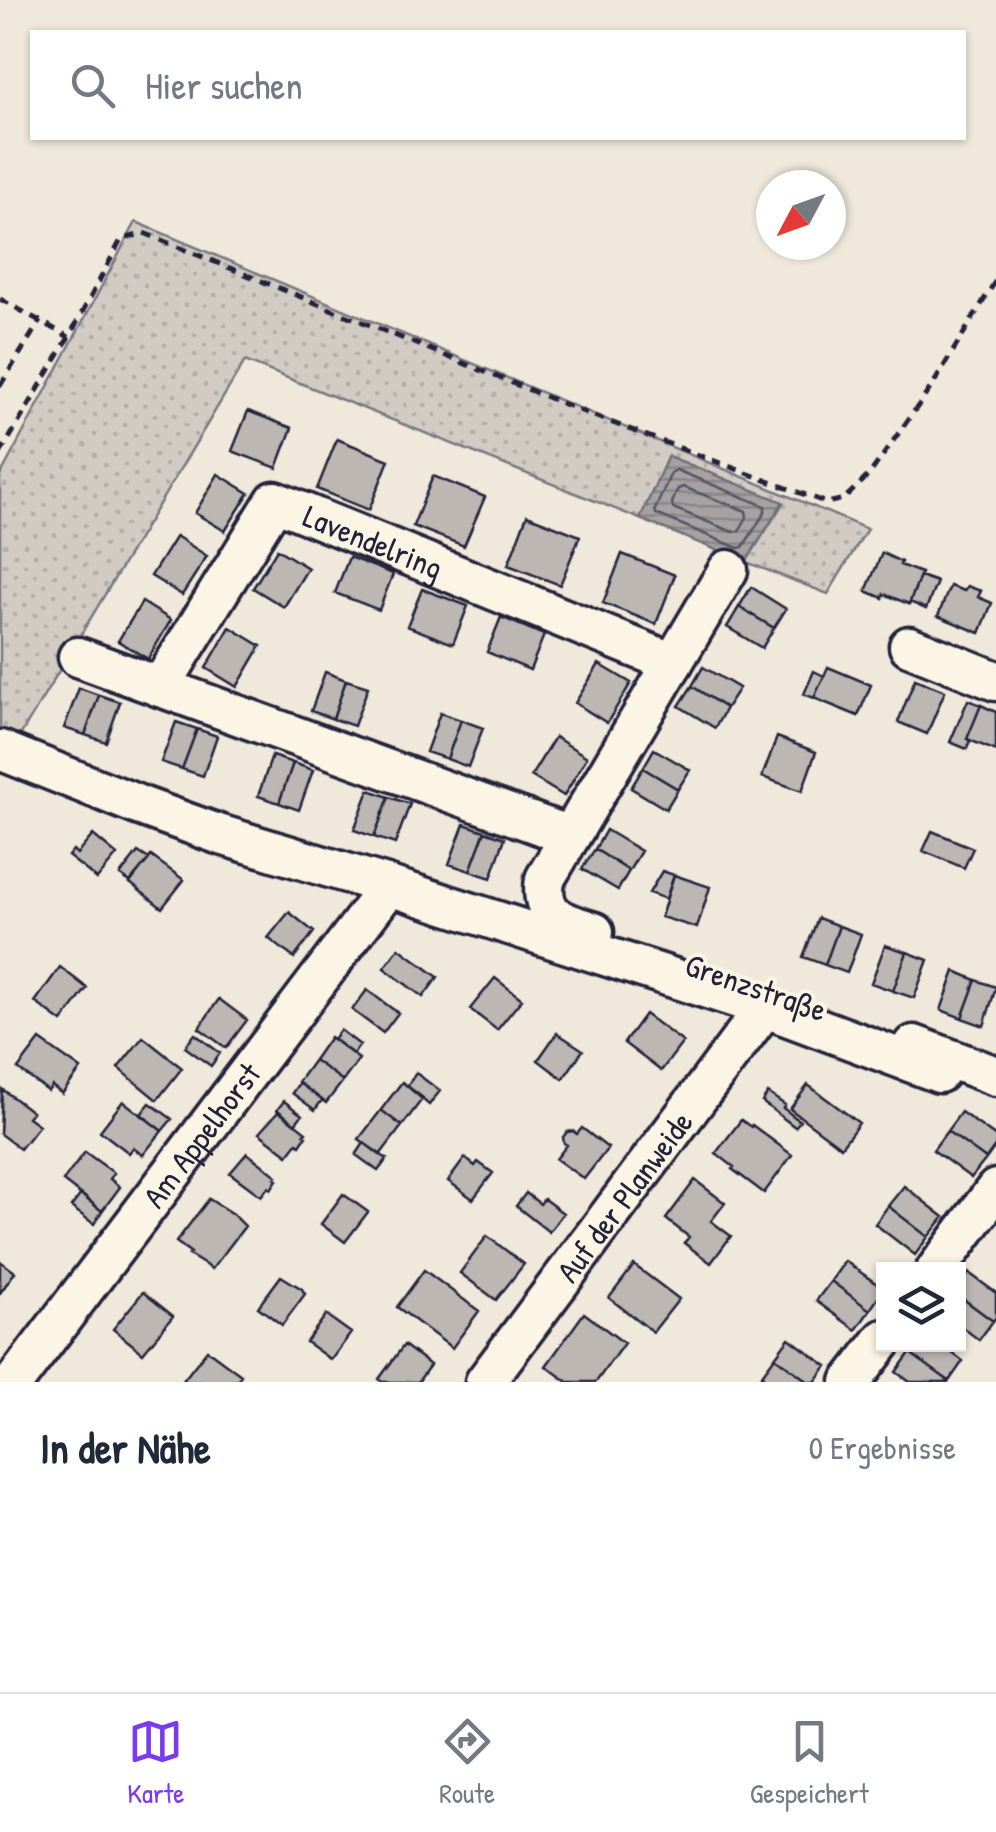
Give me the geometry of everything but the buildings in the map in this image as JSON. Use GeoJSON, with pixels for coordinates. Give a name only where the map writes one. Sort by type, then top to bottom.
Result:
{"type":"FeatureCollection","features":[{"type":"Feature","properties":{"kind":"street","name":"Lavendelring"},"geometry":{"type":"LineString","coordinates":[[160,687],[275,501],[673,663]]}},
{"type":"Feature","properties":{"kind":"street"},"geometry":{"type":"LineString","coordinates":[[78,658],[570,836],[728,570]]}},
{"type":"Feature","properties":{"kind":"street"},"geometry":{"type":"LineString","coordinates":[[909,646],[996,681]]}},
{"type":"Feature","properties":{"kind":"street"},"geometry":{"type":"LineString","coordinates":[[0,750],[218,834],[760,1006],[938,1073]]}},
{"type":"Feature","properties":{"kind":"street","name":"Grenzstraße"},"geometry":{"type":"LineString","coordinates":[[570,836],[543,892],[554,916],[568,924],[782,994],[996,1076]]}},
{"type":"Feature","properties":{"kind":"street","name":"Am Appelhorst"},"geometry":{"type":"LineString","coordinates":[[14,1382],[381,897],[386,885]]}},
{"type":"Feature","properties":{"kind":"street","name":"Auf der Planweide"},"geometry":{"type":"LineString","coordinates":[[485,1382],[755,1021],[760,1006]]}},
{"type":"Feature","properties":{"kind":"street"},"geometry":{"type":"LineString","coordinates":[[942,1262],[996,1189]]}},
{"type":"Feature","properties":{"kind":"street"},"geometry":{"type":"LineString","coordinates":[[852,1382],[876,1350]]}},
{"type":"Feature","properties":{"kind":"path"},"geometry":{"type":"LineString","coordinates":[[0,454],[121,240],[144,233],[586,413],[826,502],[844,499],[869,475],[932,386],[996,280]]}},
{"type":"Feature","properties":{"kind":"path"},"geometry":{"type":"LineString","coordinates":[[0,299],[69,337]]}},
{"type":"Feature","properties":{"kind":"path"},"geometry":{"type":"LineString","coordinates":[[0,386],[40,321]]}},
{"type":"Feature","properties":{"kind":"shaded area"},"geometry":{"type":"Polygon","coordinates":[[[136,222],[867,529],[828,594],[746,562],[783,503],[668,456],[640,519],[245,361],[17,741],[0,733],[0,476],[136,222]]]}},
{"type":"Feature","properties":{"kind":"water"},"geometry":{"type":"Polygon","coordinates":[[[668,456],[783,502],[746,562],[640,519],[668,456]]]}}]}
